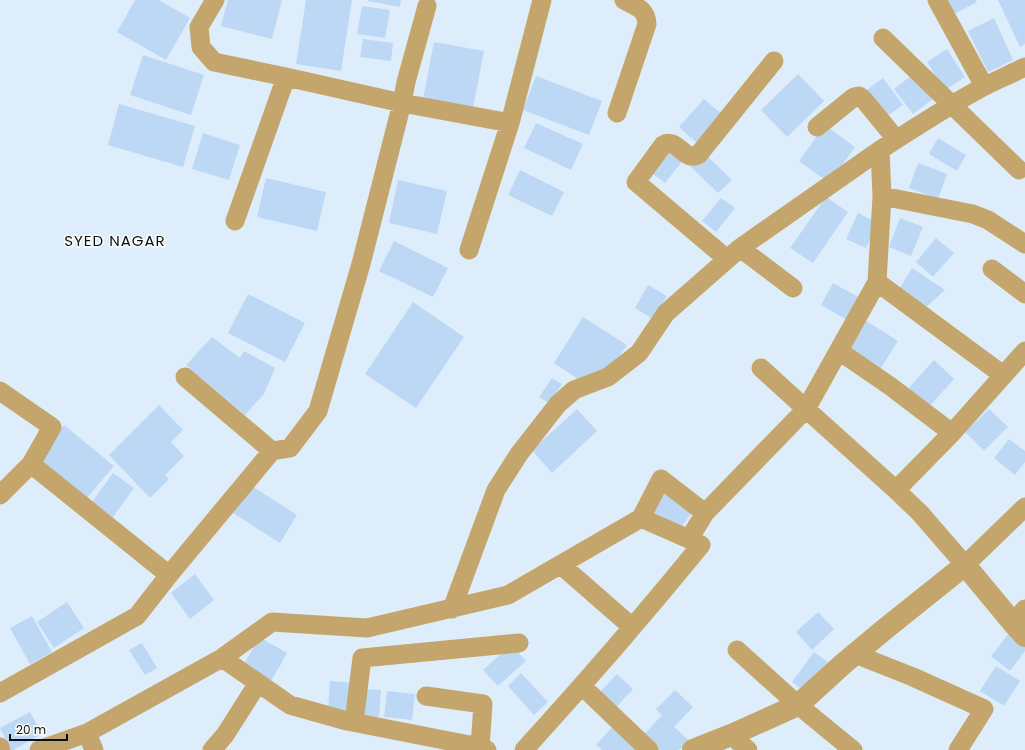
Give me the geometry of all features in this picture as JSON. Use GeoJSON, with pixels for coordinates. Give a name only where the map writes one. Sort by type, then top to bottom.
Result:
{"type":"FeatureCollection","features":[{"type":"Feature","properties":{"kind":"street"},"geometry":{"type":"LineString","coordinates":[[215,0],[199,27],[201,47],[214,62],[286,76],[402,103],[510,123]]}},
{"type":"Feature","properties":{"kind":"street"},"geometry":{"type":"LineString","coordinates":[[469,250],[510,123],[542,0]]}},
{"type":"Feature","properties":{"kind":"street"},"geometry":{"type":"LineString","coordinates":[[617,114],[647,24],[647,17],[642,10],[624,0]]}},
{"type":"Feature","properties":{"kind":"street"},"geometry":{"type":"LineString","coordinates":[[937,0],[984,86]]}},
{"type":"Feature","properties":{"kind":"street"},"geometry":{"type":"LineString","coordinates":[[0,693],[137,616],[272,451],[290,448],[318,411],[361,264],[406,82],[427,6]]}},
{"type":"Feature","properties":{"kind":"street"},"geometry":{"type":"LineString","coordinates":[[883,38],[1019,170]]}},
{"type":"Feature","properties":{"kind":"street"},"geometry":{"type":"LineString","coordinates":[[774,61],[699,154],[696,156],[690,156],[671,143],[667,143],[663,146],[636,182],[734,254],[793,288]]}},
{"type":"Feature","properties":{"kind":"street"},"geometry":{"type":"LineString","coordinates":[[452,608],[496,490],[519,454],[558,404],[574,390],[608,377],[639,353],[666,313],[734,254],[896,139],[984,86],[1025,67]]}},
{"type":"Feature","properties":{"kind":"street"},"geometry":{"type":"LineString","coordinates":[[235,221],[286,76]]}},
{"type":"Feature","properties":{"kind":"street"},"geometry":{"type":"LineString","coordinates":[[818,127],[854,97],[859,96],[896,139]]}},
{"type":"Feature","properties":{"kind":"street"},"geometry":{"type":"LineString","coordinates":[[689,539],[705,513],[806,409],[877,282],[882,196],[880,150]]}},
{"type":"Feature","properties":{"kind":"street"},"geometry":{"type":"LineString","coordinates":[[882,196],[973,214],[988,220],[1025,244]]}},
{"type":"Feature","properties":{"kind":"street"},"geometry":{"type":"LineString","coordinates":[[992,269],[1025,294]]}},
{"type":"Feature","properties":{"kind":"street"},"geometry":{"type":"LineString","coordinates":[[877,282],[1004,375]]}},
{"type":"Feature","properties":{"kind":"street"},"geometry":{"type":"LineString","coordinates":[[839,351],[890,386],[952,433]]}},
{"type":"Feature","properties":{"kind":"street"},"geometry":{"type":"LineString","coordinates":[[896,490],[952,433],[1025,351]]}},
{"type":"Feature","properties":{"kind":"street"},"geometry":{"type":"LineString","coordinates":[[761,368],[920,513],[965,565],[1021,623]]}},
{"type":"Feature","properties":{"kind":"street"},"geometry":{"type":"LineString","coordinates":[[185,377],[272,451]]}},
{"type":"Feature","properties":{"kind":"street"},"geometry":{"type":"LineString","coordinates":[[0,391],[52,427],[31,464],[0,495]]}},
{"type":"Feature","properties":{"kind":"street"},"geometry":{"type":"LineString","coordinates":[[31,464],[169,575]]}},
{"type":"Feature","properties":{"kind":"street"},"geometry":{"type":"LineString","coordinates":[[39,750],[91,742],[222,658],[272,622],[367,628],[508,596],[641,518],[661,479],[705,513]]}},
{"type":"Feature","properties":{"kind":"street"},"geometry":{"type":"LineString","coordinates":[[693,750],[731,736],[798,705],[855,654],[965,565],[1025,507]]}},
{"type":"Feature","properties":{"kind":"street"},"geometry":{"type":"LineString","coordinates":[[524,750],[582,686],[701,545],[641,518]]}},
{"type":"Feature","properties":{"kind":"street"},"geometry":{"type":"LineString","coordinates":[[561,565],[632,627]]}},
{"type":"Feature","properties":{"kind":"street"},"geometry":{"type":"LineString","coordinates":[[354,722],[362,658],[519,643]]}},
{"type":"Feature","properties":{"kind":"street"},"geometry":{"type":"LineString","coordinates":[[737,650],[798,705],[853,750]]}},
{"type":"Feature","properties":{"kind":"street"},"geometry":{"type":"LineString","coordinates":[[855,654],[913,676],[984,710],[958,750]]}},
{"type":"Feature","properties":{"kind":"street"},"geometry":{"type":"LineString","coordinates":[[222,658],[290,704],[354,722],[484,748],[483,704],[426,696]]}},
{"type":"Feature","properties":{"kind":"street"},"geometry":{"type":"LineString","coordinates":[[212,750],[225,735],[258,683]]}},
{"type":"Feature","properties":{"kind":"street"},"geometry":{"type":"LineString","coordinates":[[582,686],[649,750]]}},
{"type":"Feature","properties":{"kind":"street"},"geometry":{"type":"LineString","coordinates":[[731,736],[748,750]]}},
{"type":"Feature","properties":{"kind":"building"},"geometry":{"type":"Polygon","coordinates":[[[135,0],[159,0],[190,18],[166,60],[117,32],[135,0]]]}},
{"type":"Feature","properties":{"kind":"building"},"geometry":{"type":"Polygon","coordinates":[[[228,0],[282,0],[272,39],[221,26],[228,0]]]}},
{"type":"Feature","properties":{"kind":"building"},"geometry":{"type":"Polygon","coordinates":[[[306,0],[352,0],[341,71],[296,64],[306,0]]]}},
{"type":"Feature","properties":{"kind":"building"},"geometry":{"type":"Polygon","coordinates":[[[368,0],[401,0],[400,7],[368,0]]]}},
{"type":"Feature","properties":{"kind":"building"},"geometry":{"type":"Polygon","coordinates":[[[942,0],[976,0],[977,2],[950,16],[942,0]]]}},
{"type":"Feature","properties":{"kind":"building"},"geometry":{"type":"Polygon","coordinates":[[[998,0],[1025,0],[1025,44],[1020,47],[998,0]]]}},
{"type":"Feature","properties":{"kind":"building"},"geometry":{"type":"Polygon","coordinates":[[[362,6],[390,10],[385,38],[357,34],[362,6]]]}},
{"type":"Feature","properties":{"kind":"building"},"geometry":{"type":"Polygon","coordinates":[[[994,18],[1013,60],[988,72],[968,31],[994,18]]]}},
{"type":"Feature","properties":{"kind":"building"},"geometry":{"type":"Polygon","coordinates":[[[363,39],[393,43],[391,61],[360,57],[363,39]]]}},
{"type":"Feature","properties":{"kind":"building"},"geometry":{"type":"Polygon","coordinates":[[[434,42],[484,51],[473,108],[423,99],[434,42]]]}},
{"type":"Feature","properties":{"kind":"building"},"geometry":{"type":"Polygon","coordinates":[[[947,49],[965,77],[945,90],[927,62],[947,49]]]}},
{"type":"Feature","properties":{"kind":"building"},"geometry":{"type":"Polygon","coordinates":[[[143,55],[204,75],[191,115],[130,95],[143,55]]]}},
{"type":"Feature","properties":{"kind":"building"},"geometry":{"type":"Polygon","coordinates":[[[915,73],[934,98],[913,114],[894,89],[915,73]]]}},
{"type":"Feature","properties":{"kind":"building"},"geometry":{"type":"Polygon","coordinates":[[[798,74],[824,101],[787,137],[761,110],[798,74]]]}},
{"type":"Feature","properties":{"kind":"building"},"geometry":{"type":"Polygon","coordinates":[[[536,76],[602,101],[589,135],[523,110],[536,76]]]}},
{"type":"Feature","properties":{"kind":"building"},"geometry":{"type":"Polygon","coordinates":[[[883,78],[903,105],[883,119],[864,92],[883,78]]]}},
{"type":"Feature","properties":{"kind":"building"},"geometry":{"type":"Polygon","coordinates":[[[704,99],[724,116],[698,144],[679,127],[704,99]]]}},
{"type":"Feature","properties":{"kind":"building"},"geometry":{"type":"Polygon","coordinates":[[[119,104],[195,126],[183,167],[108,145],[119,104]]]}},
{"type":"Feature","properties":{"kind":"building"},"geometry":{"type":"Polygon","coordinates":[[[536,123],[583,144],[571,170],[524,148],[536,123]]]}},
{"type":"Feature","properties":{"kind":"building"},"geometry":{"type":"Polygon","coordinates":[[[825,125],[855,147],[829,183],[799,161],[825,125]]]}},
{"type":"Feature","properties":{"kind":"building"},"geometry":{"type":"Polygon","coordinates":[[[203,133],[240,145],[229,180],[192,169],[203,133]]]}},
{"type":"Feature","properties":{"kind":"building"},"geometry":{"type":"Polygon","coordinates":[[[938,138],[966,155],[957,171],[929,154],[938,138]]]}},
{"type":"Feature","properties":{"kind":"building"},"geometry":{"type":"Polygon","coordinates":[[[667,148],[683,160],[665,183],[649,171],[667,148]]]}},
{"type":"Feature","properties":{"kind":"building"},"geometry":{"type":"Polygon","coordinates":[[[704,153],[732,180],[718,193],[691,167],[704,153]]]}},
{"type":"Feature","properties":{"kind":"building"},"geometry":{"type":"Polygon","coordinates":[[[918,163],[947,174],[938,199],[909,188],[918,163]]]}},
{"type":"Feature","properties":{"kind":"building"},"geometry":{"type":"Polygon","coordinates":[[[520,170],[564,192],[552,216],[508,195],[520,170]]]}},
{"type":"Feature","properties":{"kind":"building"},"geometry":{"type":"Polygon","coordinates":[[[266,178],[326,192],[317,231],[257,217],[266,178]]]}},
{"type":"Feature","properties":{"kind":"building"},"geometry":{"type":"Polygon","coordinates":[[[398,180],[447,191],[437,234],[389,223],[398,180]]]}},
{"type":"Feature","properties":{"kind":"building"},"geometry":{"type":"Polygon","coordinates":[[[826,197],[848,212],[813,263],[790,248],[826,197]]]}},
{"type":"Feature","properties":{"kind":"building"},"geometry":{"type":"Polygon","coordinates":[[[721,198],[735,208],[716,232],[702,221],[721,198]]]}},
{"type":"Feature","properties":{"kind":"building"},"geometry":{"type":"Polygon","coordinates":[[[858,213],[878,223],[866,248],[846,239],[858,213]]]}},
{"type":"Feature","properties":{"kind":"building"},"geometry":{"type":"Polygon","coordinates":[[[900,218],[923,227],[911,256],[889,247],[900,218]]]}},
{"type":"Feature","properties":{"kind":"building"},"geometry":{"type":"Polygon","coordinates":[[[936,238],[954,253],[933,277],[916,262],[936,238]]]}},
{"type":"Feature","properties":{"kind":"building"},"geometry":{"type":"Polygon","coordinates":[[[394,241],[448,268],[433,297],[379,271],[394,241]]]}},
{"type":"Feature","properties":{"kind":"building"},"geometry":{"type":"Polygon","coordinates":[[[912,268],[945,290],[923,310],[896,294],[912,268]]]}},
{"type":"Feature","properties":{"kind":"building"},"geometry":{"type":"Polygon","coordinates":[[[833,283],[860,298],[847,320],[821,305],[833,283]]]}},
{"type":"Feature","properties":{"kind":"building"},"geometry":{"type":"Polygon","coordinates":[[[648,285],[667,296],[653,319],[635,308],[648,285]]]}},
{"type":"Feature","properties":{"kind":"building"},"geometry":{"type":"Polygon","coordinates":[[[248,294],[305,323],[285,362],[228,333],[248,294]]]}},
{"type":"Feature","properties":{"kind":"building"},"geometry":{"type":"Polygon","coordinates":[[[413,302],[464,337],[416,408],[365,374],[413,302]]]}},
{"type":"Feature","properties":{"kind":"building"},"geometry":{"type":"Polygon","coordinates":[[[583,317],[627,345],[610,370],[581,381],[554,363],[583,317]]]}},
{"type":"Feature","properties":{"kind":"building"},"geometry":{"type":"Polygon","coordinates":[[[862,318],[898,341],[877,374],[841,351],[862,318]]]}},
{"type":"Feature","properties":{"kind":"building"},"geometry":{"type":"Polygon","coordinates":[[[212,337],[240,358],[244,351],[275,368],[264,394],[245,415],[186,365],[212,337]]]}},
{"type":"Feature","properties":{"kind":"building"},"geometry":{"type":"Polygon","coordinates":[[[934,360],[954,379],[927,409],[907,390],[934,360]]]}},
{"type":"Feature","properties":{"kind":"building"},"geometry":{"type":"Polygon","coordinates":[[[552,378],[562,384],[549,403],[539,397],[552,378]]]}},
{"type":"Feature","properties":{"kind":"building"},"geometry":{"type":"Polygon","coordinates":[[[159,405],[183,430],[171,442],[184,456],[165,475],[169,479],[150,498],[109,455],[159,405]]]}},
{"type":"Feature","properties":{"kind":"building"},"geometry":{"type":"Polygon","coordinates":[[[577,409],[597,431],[552,473],[532,450],[577,409]]]}},
{"type":"Feature","properties":{"kind":"building"},"geometry":{"type":"Polygon","coordinates":[[[989,409],[1008,427],[984,451],[965,432],[989,409]]]}},
{"type":"Feature","properties":{"kind":"building"},"geometry":{"type":"Polygon","coordinates":[[[64,425],[114,466],[86,499],[36,458],[64,425]]]}},
{"type":"Feature","properties":{"kind":"building"},"geometry":{"type":"Polygon","coordinates":[[[1009,439],[1025,451],[1025,462],[1015,475],[994,458],[1009,439]]]}},
{"type":"Feature","properties":{"kind":"building"},"geometry":{"type":"Polygon","coordinates":[[[113,473],[134,488],[113,517],[92,502],[113,473]]]}},
{"type":"Feature","properties":{"kind":"building"},"geometry":{"type":"Polygon","coordinates":[[[250,485],[297,515],[280,543],[233,513],[250,485]]]}},
{"type":"Feature","properties":{"kind":"building"},"geometry":{"type":"Polygon","coordinates":[[[665,486],[696,507],[677,533],[647,512],[665,486]]]}},
{"type":"Feature","properties":{"kind":"building"},"geometry":{"type":"Polygon","coordinates":[[[195,574],[214,600],[190,619],[171,593],[195,574]]]}},
{"type":"Feature","properties":{"kind":"building"},"geometry":{"type":"Polygon","coordinates":[[[67,602],[84,628],[54,648],[37,622],[67,602]]]}},
{"type":"Feature","properties":{"kind":"building"},"geometry":{"type":"Polygon","coordinates":[[[818,612],[834,629],[812,650],[796,632],[818,612]]]}},
{"type":"Feature","properties":{"kind":"building"},"geometry":{"type":"Polygon","coordinates":[[[32,616],[52,652],[30,664],[10,628],[32,616]]]}},
{"type":"Feature","properties":{"kind":"building"},"geometry":{"type":"Polygon","coordinates":[[[1009,633],[1025,645],[1025,651],[1010,671],[991,656],[1009,633]]]}},
{"type":"Feature","properties":{"kind":"building"},"geometry":{"type":"Polygon","coordinates":[[[259,637],[287,653],[270,683],[242,668],[259,637]]]}},
{"type":"Feature","properties":{"kind":"building"},"geometry":{"type":"Polygon","coordinates":[[[142,643],[157,668],[145,675],[129,650],[142,643]]]}},
{"type":"Feature","properties":{"kind":"building"},"geometry":{"type":"Polygon","coordinates":[[[511,645],[526,661],[498,686],[483,670],[511,645]]]}},
{"type":"Feature","properties":{"kind":"building"},"geometry":{"type":"Polygon","coordinates":[[[814,652],[828,662],[806,692],[792,682],[814,652]]]}},
{"type":"Feature","properties":{"kind":"building"},"geometry":{"type":"Polygon","coordinates":[[[996,666],[1020,681],[1004,706],[980,691],[996,666]]]}},
{"type":"Feature","properties":{"kind":"building"},"geometry":{"type":"Polygon","coordinates":[[[521,673],[548,702],[534,715],[508,686],[521,673]]]}},
{"type":"Feature","properties":{"kind":"building"},"geometry":{"type":"Polygon","coordinates":[[[617,674],[633,689],[613,711],[597,695],[617,674]]]}},
{"type":"Feature","properties":{"kind":"building"},"geometry":{"type":"Polygon","coordinates":[[[330,681],[356,683],[354,714],[328,712],[330,681]]]}},
{"type":"Feature","properties":{"kind":"building"},"geometry":{"type":"Polygon","coordinates":[[[360,689],[381,690],[379,717],[358,716],[360,689]]]}},
{"type":"Feature","properties":{"kind":"building"},"geometry":{"type":"Polygon","coordinates":[[[675,690],[693,707],[674,727],[692,743],[677,750],[657,750],[642,737],[662,715],[656,709],[675,690]]]}},
{"type":"Feature","properties":{"kind":"building"},"geometry":{"type":"Polygon","coordinates":[[[387,691],[415,694],[412,720],[384,717],[387,691]]]}},
{"type":"Feature","properties":{"kind":"building"},"geometry":{"type":"Polygon","coordinates":[[[30,712],[42,734],[11,750],[0,728],[30,712]]]}},
{"type":"Feature","properties":{"kind":"building"},"geometry":{"type":"Polygon","coordinates":[[[616,723],[645,750],[602,750],[596,745],[616,723]]]}},
{"type":"Feature","properties":{"kind":"district","name":"SYED NAGAR"},"geometry":{"type":"Point","coordinates":[115,240]}}]}
